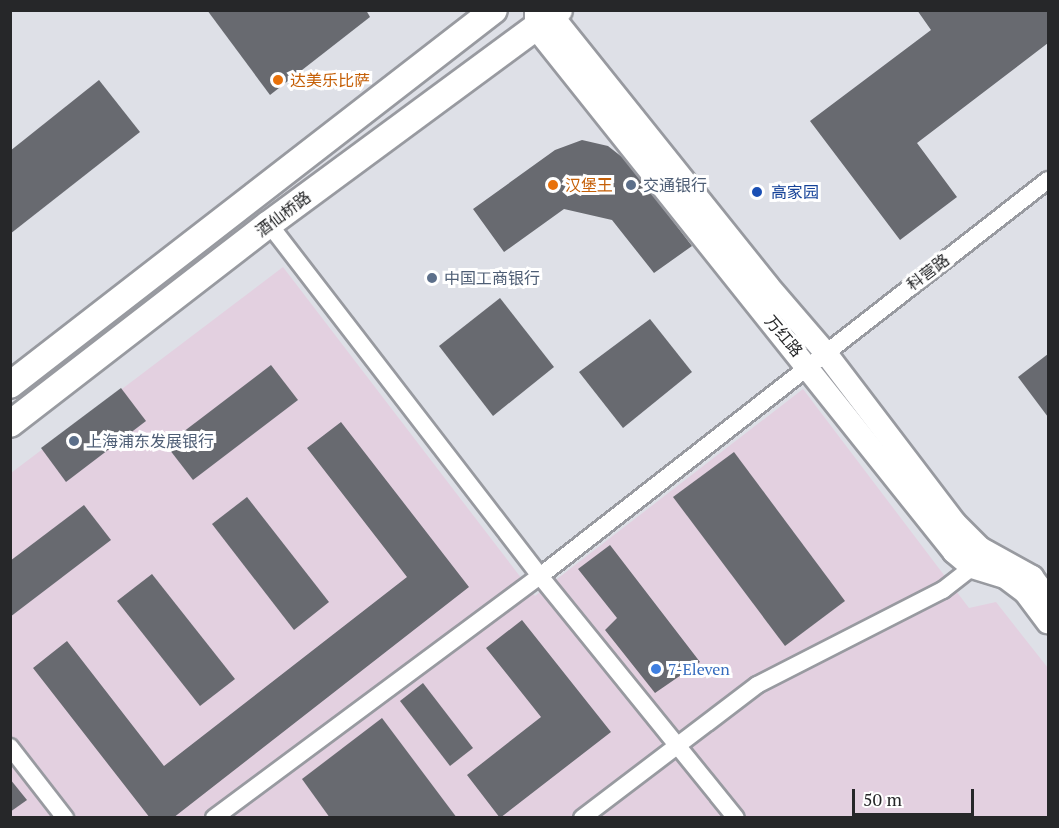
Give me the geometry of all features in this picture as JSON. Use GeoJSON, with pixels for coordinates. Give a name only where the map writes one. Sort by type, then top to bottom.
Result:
{"type":"FeatureCollection","features":[{"type":"Feature","properties":{"kind":"main road","name":"酒仙桥路"},"geometry":{"type":"LineString","coordinates":[[10,385],[494,10]]}},
{"type":"Feature","properties":{"kind":"main road","name":"酒仙桥路"},"geometry":{"type":"LineString","coordinates":[[10,424],[269,224],[548,15]]}},
{"type":"Feature","properties":{"kind":"street","name":"万红路"},"geometry":{"type":"LineString","coordinates":[[548,15],[768,286],[816,358],[954,552],[972,567],[1011,582],[1025,592],[1048,622]]}},
{"type":"Feature","properties":{"kind":"street","name":"科营路"},"geometry":{"type":"LineString","coordinates":[[214,818],[540,576],[816,358],[1048,180]]}},
{"type":"Feature","properties":{"kind":"street"},"geometry":{"type":"LineString","coordinates":[[269,224],[540,576],[736,818]]}},
{"type":"Feature","properties":{"kind":"street","name":"万红路"},"geometry":{"type":"LineString","coordinates":[[816,358],[955,523],[980,548],[1032,577],[1048,598]]}},
{"type":"Feature","properties":{"kind":"street"},"geometry":{"type":"LineString","coordinates":[[582,818],[757,685],[943,590],[972,567]]}},
{"type":"Feature","properties":{"kind":"street"},"geometry":{"type":"LineString","coordinates":[[10,747],[65,818]]}},
{"type":"Feature","properties":{"kind":"shaded area"},"geometry":{"type":"Polygon","coordinates":[[[283,267],[535,596],[803,389],[969,608],[996,602],[1048,668],[1048,817],[11,818],[11,473],[283,267]]]}},
{"type":"Feature","properties":{"kind":"building"},"geometry":{"type":"Polygon","coordinates":[[[207,10],[366,10],[370,17],[270,95],[207,10]]]}},
{"type":"Feature","properties":{"kind":"building"},"geometry":{"type":"Polygon","coordinates":[[[917,10],[1048,10],[1048,43],[917,143],[957,197],[900,240],[810,121],[931,30],[917,10]]]}},
{"type":"Feature","properties":{"kind":"building"},"geometry":{"type":"Polygon","coordinates":[[[99,80],[140,132],[10,234],[10,151],[99,80]]]}},
{"type":"Feature","properties":{"kind":"building"},"geometry":{"type":"Polygon","coordinates":[[[582,140],[608,146],[627,161],[692,246],[654,273],[612,220],[564,209],[504,252],[473,209],[555,150],[582,140]]]}},
{"type":"Feature","properties":{"kind":"building"},"geometry":{"type":"Polygon","coordinates":[[[500,298],[554,367],[493,416],[439,346],[500,298]]]}},
{"type":"Feature","properties":{"kind":"building"},"geometry":{"type":"Polygon","coordinates":[[[650,319],[692,372],[623,428],[579,372],[650,319]]]}},
{"type":"Feature","properties":{"kind":"building"},"geometry":{"type":"Polygon","coordinates":[[[1048,354],[1048,417],[1018,377],[1048,354]]]}},
{"type":"Feature","properties":{"kind":"building"},"geometry":{"type":"Polygon","coordinates":[[[271,365],[298,400],[193,480],[166,445],[271,365]]]}},
{"type":"Feature","properties":{"kind":"building"},"geometry":{"type":"Polygon","coordinates":[[[121,388],[146,421],[66,482],[41,448],[121,388]]]}},
{"type":"Feature","properties":{"kind":"building"},"geometry":{"type":"Polygon","coordinates":[[[341,422],[469,587],[173,818],[150,818],[33,668],[67,641],[164,766],[407,577],[307,448],[341,422]]]}},
{"type":"Feature","properties":{"kind":"building"},"geometry":{"type":"Polygon","coordinates":[[[734,452],[845,601],[785,646],[673,497],[734,452]]]}},
{"type":"Feature","properties":{"kind":"building"},"geometry":{"type":"Polygon","coordinates":[[[247,497],[329,602],[294,630],[212,524],[247,497]]]}},
{"type":"Feature","properties":{"kind":"building"},"geometry":{"type":"Polygon","coordinates":[[[84,505],[111,540],[10,617],[10,561],[84,505]]]}},
{"type":"Feature","properties":{"kind":"building"},"geometry":{"type":"Polygon","coordinates":[[[610,545],[700,662],[655,693],[605,630],[617,618],[578,569],[610,545]]]}},
{"type":"Feature","properties":{"kind":"building"},"geometry":{"type":"Polygon","coordinates":[[[152,574],[235,679],[200,706],[117,601],[152,574]]]}},
{"type":"Feature","properties":{"kind":"building"},"geometry":{"type":"Polygon","coordinates":[[[522,620],[611,732],[500,818],[467,775],[541,717],[486,648],[522,620]]]}},
{"type":"Feature","properties":{"kind":"building"},"geometry":{"type":"Polygon","coordinates":[[[423,683],[473,748],[450,766],[400,701],[423,683]]]}},
{"type":"Feature","properties":{"kind":"building"},"geometry":{"type":"Polygon","coordinates":[[[382,718],[457,818],[330,818],[302,779],[382,718]]]}},
{"type":"Feature","properties":{"kind":"building"},"geometry":{"type":"Polygon","coordinates":[[[10,779],[27,800],[10,812],[10,779]]]}},
{"type":"Feature","properties":{"kind":"place","name":"达美乐比萨"},"geometry":{"type":"Point","coordinates":[278,80]}},
{"type":"Feature","properties":{"kind":"place","name":"汉堡王"},"geometry":{"type":"Point","coordinates":[553,185]}},
{"type":"Feature","properties":{"kind":"place","name":"交通银行"},"geometry":{"type":"Point","coordinates":[631,185]}},
{"type":"Feature","properties":{"kind":"place","name":"高家园"},"geometry":{"type":"Point","coordinates":[757,192]}},
{"type":"Feature","properties":{"kind":"place","name":"中国工商银行"},"geometry":{"type":"Point","coordinates":[432,278]}},
{"type":"Feature","properties":{"kind":"place","name":"上海浦东发展银行"},"geometry":{"type":"Point","coordinates":[74,441]}},
{"type":"Feature","properties":{"kind":"place","name":"7-Eleven"},"geometry":{"type":"Point","coordinates":[656,669]}}]}
